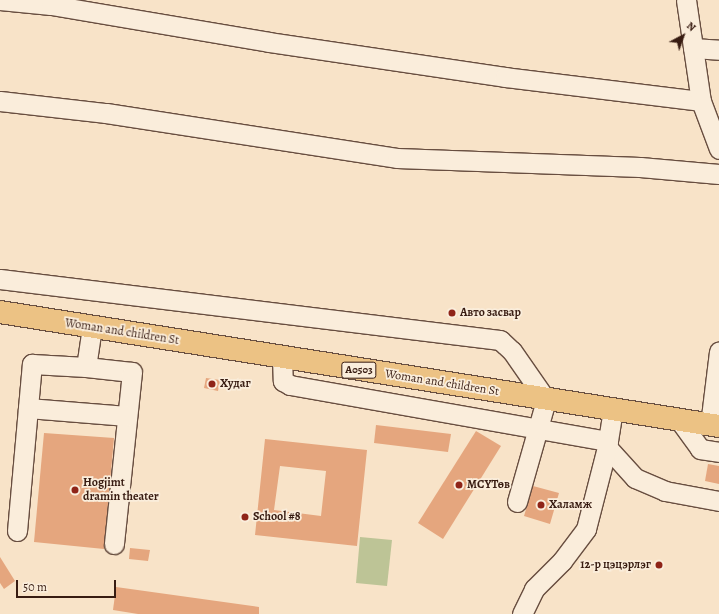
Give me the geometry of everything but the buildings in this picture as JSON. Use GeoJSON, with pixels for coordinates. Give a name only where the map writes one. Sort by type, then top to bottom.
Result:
{"type":"FeatureCollection","features":[{"type":"Feature","properties":{"kind":"main road","name":"Woman and children St"},"geometry":{"type":"LineString","coordinates":[[0,312],[546,400],[714,425]]}},
{"type":"Feature","properties":{"kind":"street"},"geometry":{"type":"LineString","coordinates":[[0,0],[51,5],[269,42],[505,77],[701,101]]}},
{"type":"Feature","properties":{"kind":"street"},"geometry":{"type":"LineString","coordinates":[[686,0],[701,101],[714,123],[719,149]]}},
{"type":"Feature","properties":{"kind":"street"},"geometry":{"type":"LineString","coordinates":[[693,48],[719,50]]}},
{"type":"Feature","properties":{"kind":"street"},"geometry":{"type":"LineString","coordinates":[[0,100],[106,113],[397,158],[640,167],[719,174]]}},
{"type":"Feature","properties":{"kind":"street"},"geometry":{"type":"LineString","coordinates":[[0,279],[500,340],[512,351],[546,400],[517,502]]}},
{"type":"Feature","properties":{"kind":"street"},"geometry":{"type":"LineString","coordinates":[[86,367],[92,327]]}},
{"type":"Feature","properties":{"kind":"street"},"geometry":{"type":"LineString","coordinates":[[714,425],[719,357]]}},
{"type":"Feature","properties":{"kind":"street"},"geometry":{"type":"LineString","coordinates":[[282,358],[283,380],[290,385],[538,428],[608,444],[635,478],[665,491],[719,501]]}},
{"type":"Feature","properties":{"kind":"street"},"geometry":{"type":"LineString","coordinates":[[17,531],[32,364],[86,367],[132,372],[114,544]]}},
{"type":"Feature","properties":{"kind":"street"},"geometry":{"type":"LineString","coordinates":[[28,408],[127,416]]}},
{"type":"Feature","properties":{"kind":"street"},"geometry":{"type":"LineString","coordinates":[[522,614],[534,589],[562,561],[586,529],[608,444],[612,409]]}},
{"type":"Feature","properties":{"kind":"street"},"geometry":{"type":"LineString","coordinates":[[680,421],[700,449],[719,452]]}},
{"type":"Feature","properties":{"kind":"green space"},"geometry":{"type":"Polygon","coordinates":[[[360,537],[392,540],[387,586],[356,583],[360,537]]]}},
{"type":"Feature","properties":{"kind":"place","name":"Авто засвар"},"geometry":{"type":"Point","coordinates":[452,313]}},
{"type":"Feature","properties":{"kind":"place","name":"Худаг"},"geometry":{"type":"Point","coordinates":[212,384]}},
{"type":"Feature","properties":{"kind":"place","name":"МСҮТөв"},"geometry":{"type":"Point","coordinates":[459,485]}},
{"type":"Feature","properties":{"kind":"place","name":"Hogjimt dramin theater"},"geometry":{"type":"Point","coordinates":[75,490]}},
{"type":"Feature","properties":{"kind":"place","name":"Халамж"},"geometry":{"type":"Point","coordinates":[541,505]}},
{"type":"Feature","properties":{"kind":"place","name":"School #8"},"geometry":{"type":"Point","coordinates":[245,517]}},
{"type":"Feature","properties":{"kind":"place","name":"12-р цэцэрлэг"},"geometry":{"type":"Point","coordinates":[659,565]}}]}
